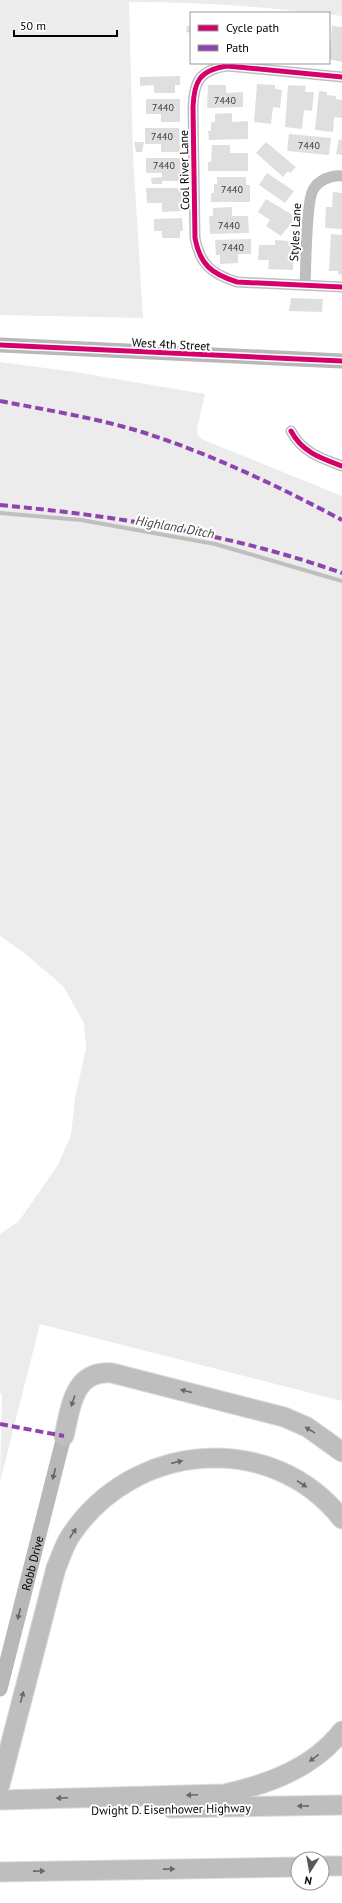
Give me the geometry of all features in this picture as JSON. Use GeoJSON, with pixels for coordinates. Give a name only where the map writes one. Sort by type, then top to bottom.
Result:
{"type":"FeatureCollection","features":[{"type":"Feature","properties":{"kind":"highway"},"geometry":{"type":"LineString","coordinates":[[64,1436],[77,1389],[87,1377],[102,1372],[120,1374],[284,1417],[307,1427],[342,1452]]}},
{"type":"Feature","properties":{"kind":"highway"},"geometry":{"type":"LineString","coordinates":[[0,1785],[56,1568],[65,1547],[86,1515],[114,1490],[135,1476],[157,1467],[182,1460],[206,1458],[231,1459],[255,1463],[280,1471],[301,1482],[321,1497],[342,1519]]}},
{"type":"Feature","properties":{"kind":"highway"},"geometry":{"type":"LineString","coordinates":[[0,1800],[224,1794],[254,1788],[301,1768],[316,1757],[342,1731]]}},
{"type":"Feature","properties":{"kind":"highway","name":"Dwight D. Eisenhower Highway"},"geometry":{"type":"LineString","coordinates":[[0,1813],[342,1805]]}},
{"type":"Feature","properties":{"kind":"highway"},"geometry":{"type":"LineString","coordinates":[[330,1866],[342,1866]]}},
{"type":"Feature","properties":{"kind":"highway"},"geometry":{"type":"LineString","coordinates":[[0,1872],[290,1867]]}},
{"type":"Feature","properties":{"kind":"main road","name":"West 4th Street"},"geometry":{"type":"LineString","coordinates":[[0,345],[342,361]]}},
{"type":"Feature","properties":{"kind":"main road","name":"Robb Drive"},"geometry":{"type":"LineString","coordinates":[[0,1689],[64,1436]]}},
{"type":"Feature","properties":{"kind":"street","name":"Cool River Lane"},"geometry":{"type":"LineString","coordinates":[[342,77],[227,66],[216,68],[206,73],[197,81],[194,91],[195,238],[198,251],[203,262],[213,271],[225,278],[237,282],[342,287]]}},
{"type":"Feature","properties":{"kind":"street","name":"Styles Lane"},"geometry":{"type":"LineString","coordinates":[[305,285],[310,197],[318,184],[332,176],[342,176]]}},
{"type":"Feature","properties":{"kind":"street"},"geometry":{"type":"LineString","coordinates":[[291,431],[302,447],[311,454],[342,466]]}},
{"type":"Feature","properties":{"kind":"shaded area"},"geometry":{"type":"Polygon","coordinates":[[[0,0],[342,0],[342,16],[330,15],[330,12],[307,12],[182,3],[129,2],[133,155],[143,318],[0,315],[0,0]]]}},
{"type":"Feature","properties":{"kind":"shaded area"},"geometry":{"type":"Polygon","coordinates":[[[0,362],[75,372],[205,394],[197,429],[198,436],[204,440],[342,496],[342,1401],[40,1324],[0,1482],[2,1396],[0,1392],[0,1234],[19,1221],[58,1165],[71,1135],[75,1099],[86,1048],[84,1023],[63,986],[23,952],[0,936],[0,362]]]}},
{"type":"Feature","properties":{"kind":"building"},"geometry":{"type":"Polygon","coordinates":[[[187,26],[190,26],[190,33],[186,32],[187,26]]]}},
{"type":"Feature","properties":{"kind":"building"},"geometry":{"type":"Polygon","coordinates":[[[332,26],[342,27],[342,62],[330,59],[332,26]]]}},
{"type":"Feature","properties":{"kind":"building"},"geometry":{"type":"Polygon","coordinates":[[[180,76],[180,85],[175,85],[175,93],[154,93],[154,85],[140,86],[140,77],[180,76]]]}},
{"type":"Feature","properties":{"kind":"building"},"geometry":{"type":"Polygon","coordinates":[[[257,84],[275,85],[275,89],[282,90],[280,108],[273,107],[271,124],[254,122],[257,84]]]}},
{"type":"Feature","properties":{"kind":"building"},"geometry":{"type":"Polygon","coordinates":[[[208,85],[226,85],[226,93],[243,92],[243,107],[207,108],[208,85]]]}},
{"type":"Feature","properties":{"kind":"building"},"geometry":{"type":"Polygon","coordinates":[[[288,85],[306,86],[305,92],[314,92],[312,111],[304,110],[302,129],[285,127],[288,85]]]}},
{"type":"Feature","properties":{"kind":"building"},"geometry":{"type":"Polygon","coordinates":[[[319,91],[327,92],[327,95],[336,96],[336,99],[342,100],[342,118],[334,117],[333,132],[315,130],[319,91]]]}},
{"type":"Feature","properties":{"kind":"building"},"geometry":{"type":"Polygon","coordinates":[[[146,99],[180,99],[180,122],[161,122],[161,114],[146,114],[146,99]]]}},
{"type":"Feature","properties":{"kind":"building"},"geometry":{"type":"Polygon","coordinates":[[[232,113],[232,122],[248,121],[248,139],[209,140],[208,131],[211,131],[211,122],[215,122],[215,114],[232,113]]]}},
{"type":"Feature","properties":{"kind":"building"},"geometry":{"type":"Polygon","coordinates":[[[145,128],[179,128],[180,152],[161,152],[161,144],[145,144],[145,128]]]}},
{"type":"Feature","properties":{"kind":"building"},"geometry":{"type":"Polygon","coordinates":[[[289,134],[331,138],[329,155],[287,151],[289,134]]]}},
{"type":"Feature","properties":{"kind":"building"},"geometry":{"type":"Polygon","coordinates":[[[339,139],[342,140],[342,155],[336,154],[339,139]]]}},
{"type":"Feature","properties":{"kind":"building"},"geometry":{"type":"Polygon","coordinates":[[[134,142],[144,142],[142,152],[136,152],[134,142]]]}},
{"type":"Feature","properties":{"kind":"building"},"geometry":{"type":"Polygon","coordinates":[[[266,142],[296,167],[290,173],[288,171],[283,177],[256,153],[266,142]]]}},
{"type":"Feature","properties":{"kind":"building"},"geometry":{"type":"Polygon","coordinates":[[[212,145],[230,145],[230,153],[248,153],[248,171],[208,171],[208,162],[211,162],[212,145]]]}},
{"type":"Feature","properties":{"kind":"building"},"geometry":{"type":"Polygon","coordinates":[[[146,158],[182,158],[181,181],[162,181],[162,184],[152,184],[151,178],[162,177],[162,173],[146,173],[146,158]]]}},
{"type":"Feature","properties":{"kind":"building"},"geometry":{"type":"Polygon","coordinates":[[[267,173],[294,191],[285,203],[259,185],[267,173]]]}},
{"type":"Feature","properties":{"kind":"building"},"geometry":{"type":"Polygon","coordinates":[[[217,177],[246,177],[246,185],[250,185],[250,202],[211,202],[211,193],[214,193],[214,184],[217,184],[217,177]]]}},
{"type":"Feature","properties":{"kind":"building"},"geometry":{"type":"Polygon","coordinates":[[[146,188],[182,188],[181,211],[162,212],[162,203],[147,203],[146,188]]]}},
{"type":"Feature","properties":{"kind":"building"},"geometry":{"type":"Polygon","coordinates":[[[333,192],[342,193],[342,229],[325,228],[326,207],[332,207],[333,192]]]}},
{"type":"Feature","properties":{"kind":"building"},"geometry":{"type":"Polygon","coordinates":[[[266,199],[296,217],[281,236],[266,226],[270,220],[258,212],[266,199]]]}},
{"type":"Feature","properties":{"kind":"building"},"geometry":{"type":"Polygon","coordinates":[[[232,207],[232,216],[248,216],[249,233],[210,234],[209,216],[213,216],[213,208],[232,207]]]}},
{"type":"Feature","properties":{"kind":"building"},"geometry":{"type":"Polygon","coordinates":[[[182,218],[183,231],[180,231],[180,238],[162,238],[162,231],[154,231],[154,219],[182,218]]]}},
{"type":"Feature","properties":{"kind":"building"},"geometry":{"type":"Polygon","coordinates":[[[331,234],[342,235],[342,275],[338,274],[338,271],[329,271],[331,234]]]}},
{"type":"Feature","properties":{"kind":"building"},"geometry":{"type":"Polygon","coordinates":[[[251,239],[251,254],[238,254],[238,263],[220,264],[220,255],[216,255],[215,240],[251,239]]]}},
{"type":"Feature","properties":{"kind":"building"},"geometry":{"type":"Polygon","coordinates":[[[275,240],[290,241],[289,246],[294,246],[293,270],[268,269],[269,260],[258,260],[259,245],[275,245],[275,240]]]}},
{"type":"Feature","properties":{"kind":"building"},"geometry":{"type":"Polygon","coordinates":[[[291,298],[323,299],[322,312],[289,311],[291,298]]]}},
{"type":"Feature","properties":{"kind":"waterway","name":"Highland Ditch"},"geometry":{"type":"LineString","coordinates":[[0,513],[81,520],[215,544],[342,581]]}},
{"type":"Feature","properties":{"kind":"marked path"},"geometry":{"type":"LineString","coordinates":[[0,401],[107,423],[142,432],[168,441],[244,472],[342,520]]}},
{"type":"Feature","properties":{"kind":"marked path"},"geometry":{"type":"LineString","coordinates":[[0,505],[43,509],[173,528],[258,547],[342,573]]}},
{"type":"Feature","properties":{"kind":"marked path"},"geometry":{"type":"LineString","coordinates":[[0,1424],[64,1436]]}},
{"type":"Feature","properties":{"kind":"cycle path"},"geometry":{"type":"LineString","coordinates":[[342,77],[227,66],[204,74],[197,84],[193,107],[195,238],[200,255],[208,267],[221,276],[237,282],[342,287]]}},
{"type":"Feature","properties":{"kind":"cycle path"},"geometry":{"type":"LineString","coordinates":[[0,345],[342,361]]}},
{"type":"Feature","properties":{"kind":"cycle path"},"geometry":{"type":"LineString","coordinates":[[291,431],[295,438],[306,449],[319,457],[342,466]]}}]}
